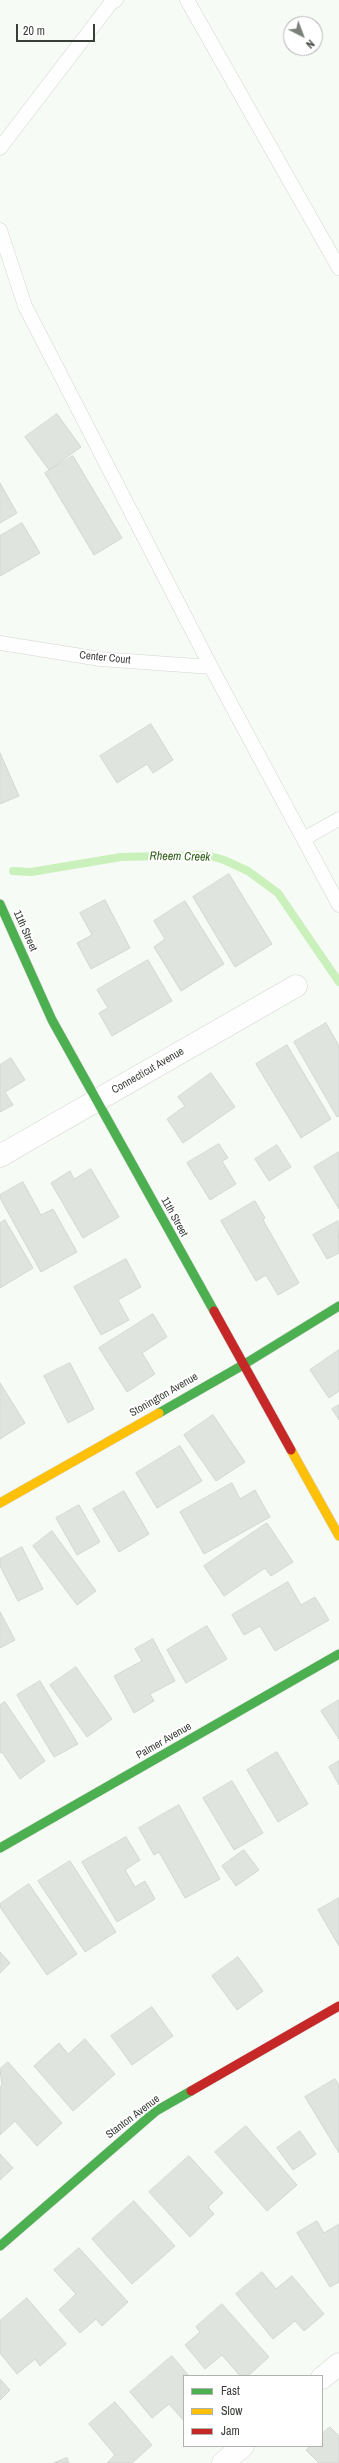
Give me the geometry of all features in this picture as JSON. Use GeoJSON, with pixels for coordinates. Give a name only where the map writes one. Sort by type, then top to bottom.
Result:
{"type":"FeatureCollection","features":[{"type":"Feature","properties":{"kind":"street","name":"11th Street"},"geometry":{"type":"LineString","coordinates":[[0,904],[52,1020],[339,1536]]}},
{"type":"Feature","properties":{"kind":"street","name":"Connecticut Avenue"},"geometry":{"type":"LineString","coordinates":[[0,1156],[296,986]]}},
{"type":"Feature","properties":{"kind":"street","name":"Stonington Avenue"},"geometry":{"type":"LineString","coordinates":[[0,1503],[243,1365],[339,1306]]}},
{"type":"Feature","properties":{"kind":"street","name":"Palmer Avenue"},"geometry":{"type":"LineString","coordinates":[[0,1848],[339,1654]]}},
{"type":"Feature","properties":{"kind":"street","name":"Stanton Avenue"},"geometry":{"type":"LineString","coordinates":[[0,2246],[156,2111],[339,2006]]}},
{"type":"Feature","properties":{"kind":"street"},"geometry":{"type":"LineString","coordinates":[[323,2377],[339,2364]]}},
{"type":"Feature","properties":{"kind":"street"},"geometry":{"type":"LineString","coordinates":[[223,2463],[242,2447]]}},
{"type":"Feature","properties":{"kind":"lane"},"geometry":{"type":"LineString","coordinates":[[0,148],[111,3],[116,0]]}},
{"type":"Feature","properties":{"kind":"lane"},"geometry":{"type":"LineString","coordinates":[[187,0],[339,268]]}},
{"type":"Feature","properties":{"kind":"lane"},"geometry":{"type":"LineString","coordinates":[[0,230],[25,306],[212,667],[305,838],[339,905]]}},
{"type":"Feature","properties":{"kind":"lane","name":"Center Court"},"geometry":{"type":"LineString","coordinates":[[0,643],[100,659],[212,667]]}},
{"type":"Feature","properties":{"kind":"lane"},"geometry":{"type":"LineString","coordinates":[[305,838],[339,819]]}},
{"type":"Feature","properties":{"kind":"building"},"geometry":{"type":"Polygon","coordinates":[[[57,414],[81,447],[49,470],[25,437],[57,414]]]}},
{"type":"Feature","properties":{"kind":"building"},"geometry":{"type":"Polygon","coordinates":[[[73,456],[122,538],[94,555],[45,473],[73,456]]]}},
{"type":"Feature","properties":{"kind":"building"},"geometry":{"type":"Polygon","coordinates":[[[0,483],[17,513],[0,523],[0,483]]]}},
{"type":"Feature","properties":{"kind":"building"},"geometry":{"type":"Polygon","coordinates":[[[22,523],[40,553],[0,576],[0,536],[22,523]]]}},
{"type":"Feature","properties":{"kind":"building"},"geometry":{"type":"Polygon","coordinates":[[[151,724],[173,760],[153,773],[147,764],[117,783],[100,756],[151,724]]]}},
{"type":"Feature","properties":{"kind":"building"},"geometry":{"type":"Polygon","coordinates":[[[0,753],[19,796],[0,804],[0,753]]]}},
{"type":"Feature","properties":{"kind":"building"},"geometry":{"type":"Polygon","coordinates":[[[229,874],[272,944],[235,967],[193,897],[229,874]]]}},
{"type":"Feature","properties":{"kind":"building"},"geometry":{"type":"Polygon","coordinates":[[[105,900],[130,948],[91,969],[77,943],[92,935],[80,913],[105,900]]]}},
{"type":"Feature","properties":{"kind":"building"},"geometry":{"type":"Polygon","coordinates":[[[185,901],[224,964],[181,991],[154,947],[165,939],[154,921],[185,901]]]}},
{"type":"Feature","properties":{"kind":"building"},"geometry":{"type":"Polygon","coordinates":[[[148,960],[172,1001],[112,1036],[99,1013],[108,1008],[97,990],[148,960]]]}},
{"type":"Feature","properties":{"kind":"building"},"geometry":{"type":"Polygon","coordinates":[[[326,1023],[339,1046],[339,1116],[337,1117],[294,1042],[326,1023]]]}},
{"type":"Feature","properties":{"kind":"building"},"geometry":{"type":"Polygon","coordinates":[[[287,1045],[331,1119],[301,1138],[256,1064],[287,1045]]]}},
{"type":"Feature","properties":{"kind":"building"},"geometry":{"type":"Polygon","coordinates":[[[11,1058],[25,1080],[5,1092],[13,1105],[0,1112],[0,1065],[11,1058]]]}},
{"type":"Feature","properties":{"kind":"building"},"geometry":{"type":"Polygon","coordinates":[[[211,1073],[235,1107],[183,1143],[167,1119],[185,1106],[178,1097],[211,1073]]]}},
{"type":"Feature","properties":{"kind":"building"},"geometry":{"type":"Polygon","coordinates":[[[219,1144],[228,1158],[222,1161],[236,1184],[210,1200],[187,1163],[219,1144]]]}},
{"type":"Feature","properties":{"kind":"building"},"geometry":{"type":"Polygon","coordinates":[[[277,1145],[291,1167],[269,1181],[255,1159],[277,1145]]]}},
{"type":"Feature","properties":{"kind":"building"},"geometry":{"type":"Polygon","coordinates":[[[339,1152],[339,1209],[314,1167],[339,1152]]]}},
{"type":"Feature","properties":{"kind":"building"},"geometry":{"type":"Polygon","coordinates":[[[91,1169],[119,1217],[83,1238],[51,1183],[70,1171],[74,1179],[91,1169]]]}},
{"type":"Feature","properties":{"kind":"building"},"geometry":{"type":"Polygon","coordinates":[[[23,1182],[41,1215],[53,1209],[77,1252],[41,1272],[0,1198],[0,1195],[23,1182]]]}},
{"type":"Feature","properties":{"kind":"building"},"geometry":{"type":"Polygon","coordinates":[[[255,1201],[265,1218],[263,1220],[299,1283],[278,1295],[266,1275],[256,1281],[221,1221],[255,1201]]]}},
{"type":"Feature","properties":{"kind":"building"},"geometry":{"type":"Polygon","coordinates":[[[5,1220],[33,1268],[0,1288],[0,1223],[5,1220]]]}},
{"type":"Feature","properties":{"kind":"building"},"geometry":{"type":"Polygon","coordinates":[[[338,1221],[339,1253],[327,1259],[313,1235],[338,1221]]]}},
{"type":"Feature","properties":{"kind":"building"},"geometry":{"type":"Polygon","coordinates":[[[126,1259],[141,1287],[118,1300],[129,1320],[101,1335],[74,1287],[126,1259]]]}},
{"type":"Feature","properties":{"kind":"building"},"geometry":{"type":"Polygon","coordinates":[[[153,1314],[167,1337],[142,1353],[155,1374],[127,1392],[99,1348],[153,1314]]]}},
{"type":"Feature","properties":{"kind":"building"},"geometry":{"type":"Polygon","coordinates":[[[339,1350],[339,1391],[329,1398],[310,1370],[339,1350]]]}},
{"type":"Feature","properties":{"kind":"building"},"geometry":{"type":"Polygon","coordinates":[[[70,1363],[94,1409],[68,1423],[44,1376],[70,1363]]]}},
{"type":"Feature","properties":{"kind":"building"},"geometry":{"type":"Polygon","coordinates":[[[0,1383],[25,1423],[0,1439],[0,1383]]]}},
{"type":"Feature","properties":{"kind":"building"},"geometry":{"type":"Polygon","coordinates":[[[339,1405],[339,1420],[332,1409],[339,1405]]]}},
{"type":"Feature","properties":{"kind":"building"},"geometry":{"type":"Polygon","coordinates":[[[213,1415],[245,1462],[216,1481],[184,1435],[213,1415]]]}},
{"type":"Feature","properties":{"kind":"building"},"geometry":{"type":"Polygon","coordinates":[[[180,1446],[202,1481],[157,1508],[136,1473],[180,1446]]]}},
{"type":"Feature","properties":{"kind":"building"},"geometry":{"type":"Polygon","coordinates":[[[232,1483],[240,1499],[255,1490],[270,1517],[204,1554],[180,1512],[232,1483]]]}},
{"type":"Feature","properties":{"kind":"building"},"geometry":{"type":"Polygon","coordinates":[[[124,1491],[149,1534],[119,1552],[93,1509],[124,1491]]]}},
{"type":"Feature","properties":{"kind":"building"},"geometry":{"type":"Polygon","coordinates":[[[79,1505],[100,1542],[77,1555],[56,1518],[79,1505]]]}},
{"type":"Feature","properties":{"kind":"building"},"geometry":{"type":"Polygon","coordinates":[[[267,1523],[293,1562],[271,1576],[265,1568],[224,1596],[204,1566],[267,1523]]]}},
{"type":"Feature","properties":{"kind":"building"},"geometry":{"type":"Polygon","coordinates":[[[52,1531],[96,1591],[77,1605],[33,1546],[52,1531]]]}},
{"type":"Feature","properties":{"kind":"building"},"geometry":{"type":"Polygon","coordinates":[[[22,1547],[43,1589],[18,1601],[0,1566],[0,1559],[22,1547]]]}},
{"type":"Feature","properties":{"kind":"building"},"geometry":{"type":"Polygon","coordinates":[[[288,1582],[301,1605],[315,1597],[329,1620],[275,1651],[260,1626],[244,1635],[232,1615],[288,1582]]]}},
{"type":"Feature","properties":{"kind":"building"},"geometry":{"type":"Polygon","coordinates":[[[0,1612],[15,1640],[0,1648],[0,1612]]]}},
{"type":"Feature","properties":{"kind":"building"},"geometry":{"type":"Polygon","coordinates":[[[207,1626],[227,1659],[186,1683],[167,1650],[207,1626]]]}},
{"type":"Feature","properties":{"kind":"building"},"geometry":{"type":"Polygon","coordinates":[[[153,1639],[175,1681],[150,1694],[154,1701],[134,1713],[114,1676],[142,1661],[135,1649],[153,1639]]]}},
{"type":"Feature","properties":{"kind":"building"},"geometry":{"type":"Polygon","coordinates":[[[76,1667],[112,1719],[87,1737],[50,1685],[76,1667]]]}},
{"type":"Feature","properties":{"kind":"building"},"geometry":{"type":"Polygon","coordinates":[[[40,1681],[78,1744],[54,1757],[17,1695],[40,1681]]]}},
{"type":"Feature","properties":{"kind":"building"},"geometry":{"type":"Polygon","coordinates":[[[339,1700],[339,1739],[321,1711],[339,1700]]]}},
{"type":"Feature","properties":{"kind":"building"},"geometry":{"type":"Polygon","coordinates":[[[5,1702],[45,1761],[20,1779],[2,1752],[0,1753],[0,1705],[5,1702]]]}},
{"type":"Feature","properties":{"kind":"building"},"geometry":{"type":"Polygon","coordinates":[[[277,1752],[308,1804],[278,1822],[247,1770],[277,1752]]]}},
{"type":"Feature","properties":{"kind":"building"},"geometry":{"type":"Polygon","coordinates":[[[339,1761],[339,1785],[329,1767],[339,1761]]]}},
{"type":"Feature","properties":{"kind":"building"},"geometry":{"type":"Polygon","coordinates":[[[232,1781],[263,1833],[234,1850],[203,1798],[232,1781]]]}},
{"type":"Feature","properties":{"kind":"building"},"geometry":{"type":"Polygon","coordinates":[[[179,1805],[220,1879],[185,1898],[159,1852],[154,1855],[139,1828],[179,1805]]]}},
{"type":"Feature","properties":{"kind":"building"},"geometry":{"type":"Polygon","coordinates":[[[126,1837],[140,1860],[125,1870],[135,1887],[145,1881],[155,1899],[117,1922],[82,1862],[126,1837]]]}},
{"type":"Feature","properties":{"kind":"building"},"geometry":{"type":"Polygon","coordinates":[[[244,1850],[259,1870],[236,1886],[222,1866],[244,1850]]]}},
{"type":"Feature","properties":{"kind":"building"},"geometry":{"type":"Polygon","coordinates":[[[70,1861],[116,1932],[85,1952],[38,1881],[70,1861]]]}},
{"type":"Feature","properties":{"kind":"building"},"geometry":{"type":"Polygon","coordinates":[[[29,1884],[77,1954],[47,1975],[0,1907],[0,1904],[29,1884]]]}},
{"type":"Feature","properties":{"kind":"building"},"geometry":{"type":"Polygon","coordinates":[[[339,1898],[339,1946],[318,1910],[339,1898]]]}},
{"type":"Feature","properties":{"kind":"building"},"geometry":{"type":"Polygon","coordinates":[[[0,1952],[10,1963],[0,1973],[0,1952]]]}},
{"type":"Feature","properties":{"kind":"building"},"geometry":{"type":"Polygon","coordinates":[[[238,1957],[263,1991],[237,2010],[212,1976],[238,1957]]]}},
{"type":"Feature","properties":{"kind":"building"},"geometry":{"type":"Polygon","coordinates":[[[152,2007],[173,2036],[132,2065],[111,2036],[152,2007]]]}},
{"type":"Feature","properties":{"kind":"building"},"geometry":{"type":"Polygon","coordinates":[[[85,2039],[115,2074],[73,2111],[34,2066],[59,2043],[68,2054],[85,2039]]]}},
{"type":"Feature","properties":{"kind":"building"},"geometry":{"type":"Polygon","coordinates":[[[8,2062],[62,2123],[37,2146],[15,2121],[0,2135],[0,2087],[2,2085],[0,2069],[8,2062]]]}},
{"type":"Feature","properties":{"kind":"building"},"geometry":{"type":"Polygon","coordinates":[[[335,2079],[339,2085],[339,2153],[305,2097],[335,2079]]]}},
{"type":"Feature","properties":{"kind":"building"},"geometry":{"type":"Polygon","coordinates":[[[246,2126],[297,2185],[267,2211],[215,2152],[246,2126]]]}},
{"type":"Feature","properties":{"kind":"building"},"geometry":{"type":"Polygon","coordinates":[[[300,2131],[316,2154],[293,2170],[277,2148],[300,2131]]]}},
{"type":"Feature","properties":{"kind":"building"},"geometry":{"type":"Polygon","coordinates":[[[0,2154],[13,2168],[0,2180],[0,2154]]]}},
{"type":"Feature","properties":{"kind":"building"},"geometry":{"type":"Polygon","coordinates":[[[189,2156],[223,2193],[208,2207],[214,2214],[190,2237],[149,2192],[189,2156]]]}},
{"type":"Feature","properties":{"kind":"building"},"geometry":{"type":"Polygon","coordinates":[[[134,2201],[175,2246],[132,2284],[92,2239],[134,2201]]]}},
{"type":"Feature","properties":{"kind":"building"},"geometry":{"type":"Polygon","coordinates":[[[317,2221],[324,2233],[339,2224],[339,2282],[330,2287],[297,2233],[317,2221]]]}},
{"type":"Feature","properties":{"kind":"building"},"geometry":{"type":"Polygon","coordinates":[[[79,2248],[128,2302],[102,2326],[96,2319],[80,2333],[59,2310],[76,2294],[54,2270],[79,2248]]]}},
{"type":"Feature","properties":{"kind":"building"},"geometry":{"type":"Polygon","coordinates":[[[262,2272],[276,2289],[292,2276],[324,2314],[304,2331],[295,2321],[273,2339],[236,2294],[262,2272]]]}},
{"type":"Feature","properties":{"kind":"building"},"geometry":{"type":"Polygon","coordinates":[[[27,2298],[66,2344],[40,2366],[35,2359],[17,2374],[0,2353],[0,2321],[27,2298]]]}},
{"type":"Feature","properties":{"kind":"building"},"geometry":{"type":"Polygon","coordinates":[[[222,2304],[269,2357],[249,2375],[239,2375],[222,2355],[205,2369],[185,2345],[200,2332],[196,2327],[222,2304]]]}},
{"type":"Feature","properties":{"kind":"building"},"geometry":{"type":"Polygon","coordinates":[[[172,2356],[188,2375],[183,2375],[183,2420],[169,2404],[152,2418],[130,2392],[172,2356]]]}},
{"type":"Feature","properties":{"kind":"building"},"geometry":{"type":"Polygon","coordinates":[[[0,2379],[10,2390],[0,2400],[0,2379]]]}},
{"type":"Feature","properties":{"kind":"building"},"geometry":{"type":"Polygon","coordinates":[[[115,2402],[152,2445],[132,2463],[107,2463],[115,2455],[89,2424],[115,2402]]]}},
{"type":"Feature","properties":{"kind":"building"},"geometry":{"type":"Polygon","coordinates":[[[330,2427],[339,2436],[339,2463],[319,2463],[306,2450],[309,2447],[323,2447],[323,2433],[330,2427]]]}},
{"type":"Feature","properties":{"kind":"building"},"geometry":{"type":"Polygon","coordinates":[[[67,2458],[69,2463],[54,2463],[67,2458]]]}},
{"type":"Feature","properties":{"kind":"waterway","name":"Rheem Creek"},"geometry":{"type":"LineString","coordinates":[[13,871],[31,872],[121,857],[207,855],[224,860],[248,871],[278,893],[339,982]]}},
{"type":"Feature","properties":{"kind":"traffic: fast"},"geometry":{"type":"LineString","coordinates":[[0,904],[52,1020],[214,1311]]}},
{"type":"Feature","properties":{"kind":"traffic: fast"},"geometry":{"type":"LineString","coordinates":[[159,1413],[243,1365],[339,1306]]}},
{"type":"Feature","properties":{"kind":"traffic: fast"},"geometry":{"type":"LineString","coordinates":[[0,1848],[339,1654]]}},
{"type":"Feature","properties":{"kind":"traffic: fast"},"geometry":{"type":"LineString","coordinates":[[0,2246],[156,2111],[191,2091]]}},
{"type":"Feature","properties":{"kind":"traffic: slow"},"geometry":{"type":"LineString","coordinates":[[0,1503],[159,1413]]}},
{"type":"Feature","properties":{"kind":"traffic: slow"},"geometry":{"type":"LineString","coordinates":[[291,1450],[339,1536]]}},
{"type":"Feature","properties":{"kind":"traffic: jam"},"geometry":{"type":"LineString","coordinates":[[214,1311],[291,1450]]}},
{"type":"Feature","properties":{"kind":"traffic: jam"},"geometry":{"type":"LineString","coordinates":[[191,2091],[339,2006]]}}]}
